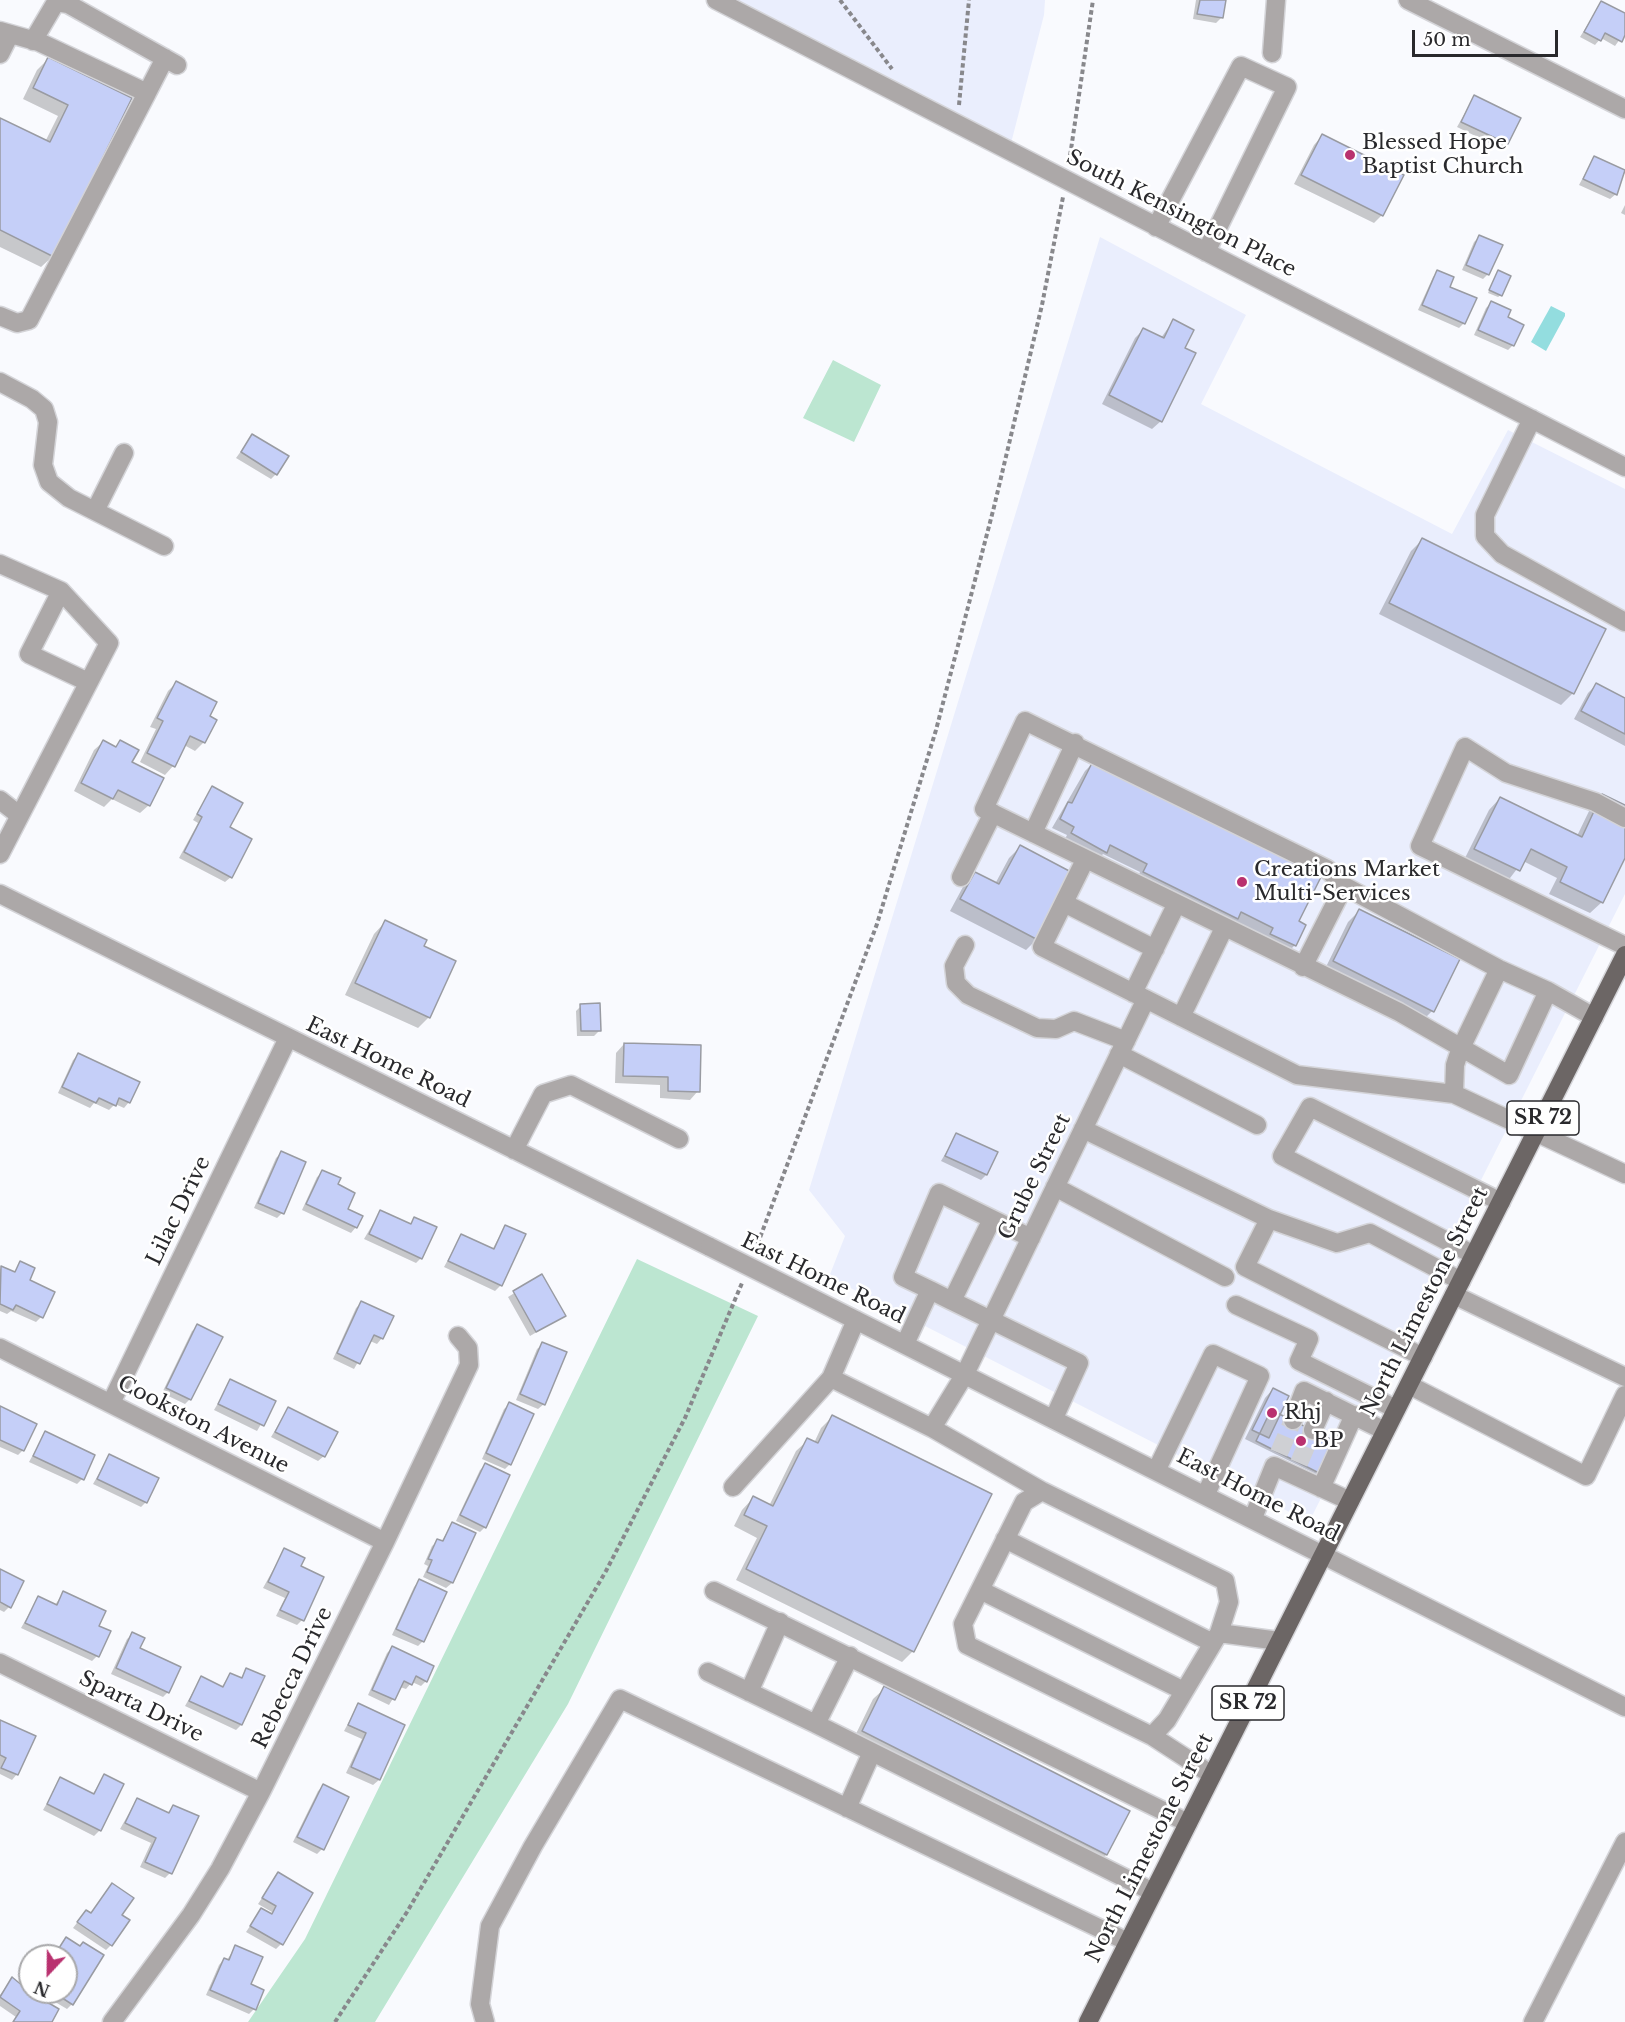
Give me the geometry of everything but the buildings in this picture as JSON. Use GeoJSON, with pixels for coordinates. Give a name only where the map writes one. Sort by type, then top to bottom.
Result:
{"type":"FeatureCollection","features":[{"type":"Feature","properties":{"kind":"main road","name":"North Limestone Street"},"geometry":{"type":"LineString","coordinates":[[1088,2022],[1625,955]]}},
{"type":"Feature","properties":{"kind":"street","name":"South Kensington Place"},"geometry":{"type":"LineString","coordinates":[[716,0],[1066,182],[1625,467]]}},
{"type":"Feature","properties":{"kind":"street"},"geometry":{"type":"LineString","coordinates":[[1272,53],[1276,0]]}},
{"type":"Feature","properties":{"kind":"street"},"geometry":{"type":"LineString","coordinates":[[1408,0],[1625,109]]}},
{"type":"Feature","properties":{"kind":"street"},"geometry":{"type":"LineString","coordinates":[[0,316],[17,323],[29,320],[147,93],[171,62],[68,4],[56,2],[33,41]]}},
{"type":"Feature","properties":{"kind":"street"},"geometry":{"type":"LineString","coordinates":[[0,54],[5,32],[33,41],[147,93]]}},
{"type":"Feature","properties":{"kind":"street"},"geometry":{"type":"LineString","coordinates":[[1156,227],[1241,66],[1287,87],[1206,252]]}},
{"type":"Feature","properties":{"kind":"street"},"geometry":{"type":"LineString","coordinates":[[0,382],[32,399],[44,409],[48,422],[43,465],[49,482],[69,498],[164,546]]}},
{"type":"Feature","properties":{"kind":"street"},"geometry":{"type":"LineString","coordinates":[[1532,419],[1485,515],[1485,536],[1502,554],[1625,622]]}},
{"type":"Feature","properties":{"kind":"street"},"geometry":{"type":"LineString","coordinates":[[94,511],[124,453]]}},
{"type":"Feature","properties":{"kind":"street"},"geometry":{"type":"LineString","coordinates":[[0,564],[61,591],[109,643],[0,854]]}},
{"type":"Feature","properties":{"kind":"street"},"geometry":{"type":"LineString","coordinates":[[61,591],[29,654],[88,682]]}},
{"type":"Feature","properties":{"kind":"street"},"geometry":{"type":"LineString","coordinates":[[1548,991],[1509,1075],[1460,1050],[1399,1012],[1303,968],[984,809],[1025,721],[1075,743],[1327,869],[1344,886],[1499,969],[1548,991],[1594,1017]]}},
{"type":"Feature","properties":{"kind":"street"},"geometry":{"type":"LineString","coordinates":[[1033,833],[1075,743]]}},
{"type":"Feature","properties":{"kind":"street"},"geometry":{"type":"LineString","coordinates":[[1625,818],[1594,802],[1506,773],[1465,747],[1420,846],[1625,946]]}},
{"type":"Feature","properties":{"kind":"street"},"geometry":{"type":"LineString","coordinates":[[0,800],[19,815]]}},
{"type":"Feature","properties":{"kind":"street"},"geometry":{"type":"LineString","coordinates":[[961,877],[993,813]]}},
{"type":"Feature","properties":{"kind":"street"},"geometry":{"type":"LineString","coordinates":[[1085,860],[1042,947],[1297,1075],[1454,1094],[1625,1174]]}},
{"type":"Feature","properties":{"kind":"street"},"geometry":{"type":"LineString","coordinates":[[1303,968],[1344,886]]}},
{"type":"Feature","properties":{"kind":"street","name":"East Home Road"},"geometry":{"type":"LineString","coordinates":[[0,894],[1206,1494],[1625,1707]]}},
{"type":"Feature","properties":{"kind":"street"},"geometry":{"type":"LineString","coordinates":[[1064,903],[1155,949]]}},
{"type":"Feature","properties":{"kind":"street","name":"Grube Street"},"geometry":{"type":"LineString","coordinates":[[932,1428],[965,1374],[1123,1047],[1155,949],[1176,905]]}},
{"type":"Feature","properties":{"kind":"street"},"geometry":{"type":"LineString","coordinates":[[1181,1017],[1224,928]]}},
{"type":"Feature","properties":{"kind":"street"},"geometry":{"type":"LineString","coordinates":[[965,945],[954,966],[956,983],[968,994],[1037,1028],[1056,1029],[1074,1021],[1257,1125]]}},
{"type":"Feature","properties":{"kind":"street"},"geometry":{"type":"LineString","coordinates":[[1454,1094],[1455,1065],[1460,1050],[1499,969]]}},
{"type":"Feature","properties":{"kind":"street","name":"Lilac Drive"},"geometry":{"type":"LineString","coordinates":[[111,1403],[288,1038]]}},
{"type":"Feature","properties":{"kind":"street"},"geometry":{"type":"LineString","coordinates":[[1312,1078],[1310,1107],[1282,1156],[1474,1255]]}},
{"type":"Feature","properties":{"kind":"street"},"geometry":{"type":"LineString","coordinates":[[514,1150],[543,1094],[571,1085],[678,1139]]}},
{"type":"Feature","properties":{"kind":"street"},"geometry":{"type":"LineString","coordinates":[[1310,1107],[1501,1202]]}},
{"type":"Feature","properties":{"kind":"street"},"geometry":{"type":"LineString","coordinates":[[1083,1129],[1269,1219],[1337,1243],[1370,1233],[1457,1288],[1625,1377]]}},
{"type":"Feature","properties":{"kind":"street"},"geometry":{"type":"LineString","coordinates":[[1055,1187],[1225,1277]]}},
{"type":"Feature","properties":{"kind":"street"},"geometry":{"type":"LineString","coordinates":[[1031,1238],[939,1193],[903,1277],[1079,1363],[1054,1418]]}},
{"type":"Feature","properties":{"kind":"street"},"geometry":{"type":"LineString","coordinates":[[952,1301],[992,1219]]}},
{"type":"Feature","properties":{"kind":"street"},"geometry":{"type":"LineString","coordinates":[[1269,1219],[1245,1267],[1423,1357]]}},
{"type":"Feature","properties":{"kind":"street"},"geometry":{"type":"LineString","coordinates":[[905,1344],[930,1290]]}},
{"type":"Feature","properties":{"kind":"street"},"geometry":{"type":"LineString","coordinates":[[1236,1305],[1309,1339],[1299,1361],[1396,1409]]}},
{"type":"Feature","properties":{"kind":"street"},"geometry":{"type":"LineString","coordinates":[[733,1487],[831,1378],[856,1320]]}},
{"type":"Feature","properties":{"kind":"street","name":"Rebecca Drive"},"geometry":{"type":"LineString","coordinates":[[112,2022],[191,1915],[220,1869],[261,1792],[385,1542],[469,1365],[468,1348],[458,1336]]}},
{"type":"Feature","properties":{"kind":"street","name":"Cookston Avenue"},"geometry":{"type":"LineString","coordinates":[[0,1348],[385,1542]]}},
{"type":"Feature","properties":{"kind":"street"},"geometry":{"type":"LineString","coordinates":[[1157,1470],[1213,1354],[1260,1376],[1206,1494]]}},
{"type":"Feature","properties":{"kind":"street"},"geometry":{"type":"LineString","coordinates":[[831,1378],[932,1428],[1042,1491],[1225,1581],[1229,1602],[1216,1638],[1167,1720],[1152,1736]]}},
{"type":"Feature","properties":{"kind":"street"},"geometry":{"type":"LineString","coordinates":[[1409,1385],[1586,1476],[1625,1395]]}},
{"type":"Feature","properties":{"kind":"street"},"geometry":{"type":"LineString","coordinates":[[1293,1420],[1304,1391],[1385,1431]]}},
{"type":"Feature","properties":{"kind":"street"},"geometry":{"type":"LineString","coordinates":[[1313,1430],[1326,1401]]}},
{"type":"Feature","properties":{"kind":"street"},"geometry":{"type":"LineString","coordinates":[[1321,1488],[1354,1415]]}},
{"type":"Feature","properties":{"kind":"street"},"geometry":{"type":"LineString","coordinates":[[1253,1518],[1277,1459],[1297,1469],[1321,1488],[1350,1501]]}},
{"type":"Feature","properties":{"kind":"street"},"geometry":{"type":"LineString","coordinates":[[1042,1491],[1024,1502],[963,1624],[967,1645],[1152,1736],[1212,1775]]}},
{"type":"Feature","properties":{"kind":"street"},"geometry":{"type":"LineString","coordinates":[[1005,1539],[1216,1638],[1279,1641]]}},
{"type":"Feature","properties":{"kind":"street"},"geometry":{"type":"LineString","coordinates":[[980,1590],[1184,1691]]}},
{"type":"Feature","properties":{"kind":"street"},"geometry":{"type":"LineString","coordinates":[[714,1591],[1188,1823]]}},
{"type":"Feature","properties":{"kind":"street"},"geometry":{"type":"LineString","coordinates":[[748,1692],[780,1622]]}},
{"type":"Feature","properties":{"kind":"street"},"geometry":{"type":"LineString","coordinates":[[816,1724],[850,1656]]}},
{"type":"Feature","properties":{"kind":"street","name":"Sparta Drive"},"geometry":{"type":"LineString","coordinates":[[0,1663],[261,1792]]}},
{"type":"Feature","properties":{"kind":"street"},"geometry":{"type":"LineString","coordinates":[[708,1672],[1153,1892]]}},
{"type":"Feature","properties":{"kind":"street"},"geometry":{"type":"LineString","coordinates":[[485,2022],[480,2004],[490,1926],[533,1846],[620,1699],[1128,1942]]}},
{"type":"Feature","properties":{"kind":"street"},"geometry":{"type":"LineString","coordinates":[[847,1808],[872,1752]]}},
{"type":"Feature","properties":{"kind":"street"},"geometry":{"type":"LineString","coordinates":[[1533,2022],[1625,1842]]}},
{"type":"Feature","properties":{"kind":"path"},"geometry":{"type":"LineString","coordinates":[[840,0],[898,76]]}},
{"type":"Feature","properties":{"kind":"path"},"geometry":{"type":"LineString","coordinates":[[957,124],[969,0]]}},
{"type":"Feature","properties":{"kind":"path"},"geometry":{"type":"LineString","coordinates":[[751,1261],[877,924],[936,730],[1037,328],[1066,182],[1093,0]]}},
{"type":"Feature","properties":{"kind":"path"},"geometry":{"type":"LineString","coordinates":[[335,2022],[407,1912],[606,1571],[685,1418],[746,1272]]}},
{"type":"Feature","properties":{"kind":"shaded area"},"geometry":{"type":"Polygon","coordinates":[[[716,0],[1045,0],[1044,15],[1009,151],[716,0]]]}},
{"type":"Feature","properties":{"kind":"shaded area"},"geometry":{"type":"Polygon","coordinates":[[[1100,237],[1246,315],[1201,404],[1452,534],[1508,430],[1625,489],[1625,894],[1309,1522],[829,1277],[845,1236],[809,1190],[1100,237]]]}},
{"type":"Feature","properties":{"kind":"green space"},"geometry":{"type":"Polygon","coordinates":[[[833,360],[881,385],[854,442],[803,418],[833,360]]]}},
{"type":"Feature","properties":{"kind":"green space"},"geometry":{"type":"Polygon","coordinates":[[[637,1259],[758,1316],[568,1704],[375,2022],[248,2022],[305,1939],[637,1259]]]}},
{"type":"Feature","properties":{"kind":"water"},"geometry":{"type":"Polygon","coordinates":[[[1551,306],[1565,313],[1565,316],[1546,351],[1531,342],[1551,306]]]}},
{"type":"Feature","properties":{"kind":"tunnel"},"geometry":{"type":"LineString","coordinates":[[1279,1453],[1293,1420]]}},
{"type":"Feature","properties":{"kind":"tunnel"},"geometry":{"type":"LineString","coordinates":[[1299,1463],[1313,1430]]}},
{"type":"Feature","properties":{"kind":"place","name":"Blessed Hope Baptist Church"},"geometry":{"type":"Point","coordinates":[1350,155]}},
{"type":"Feature","properties":{"kind":"place","name":"Creations Market Multi-Services"},"geometry":{"type":"Point","coordinates":[1242,882]}},
{"type":"Feature","properties":{"kind":"place","name":"Rhj"},"geometry":{"type":"Point","coordinates":[1272,1413]}},
{"type":"Feature","properties":{"kind":"place","name":"BP"},"geometry":{"type":"Point","coordinates":[1301,1441]}}]}
